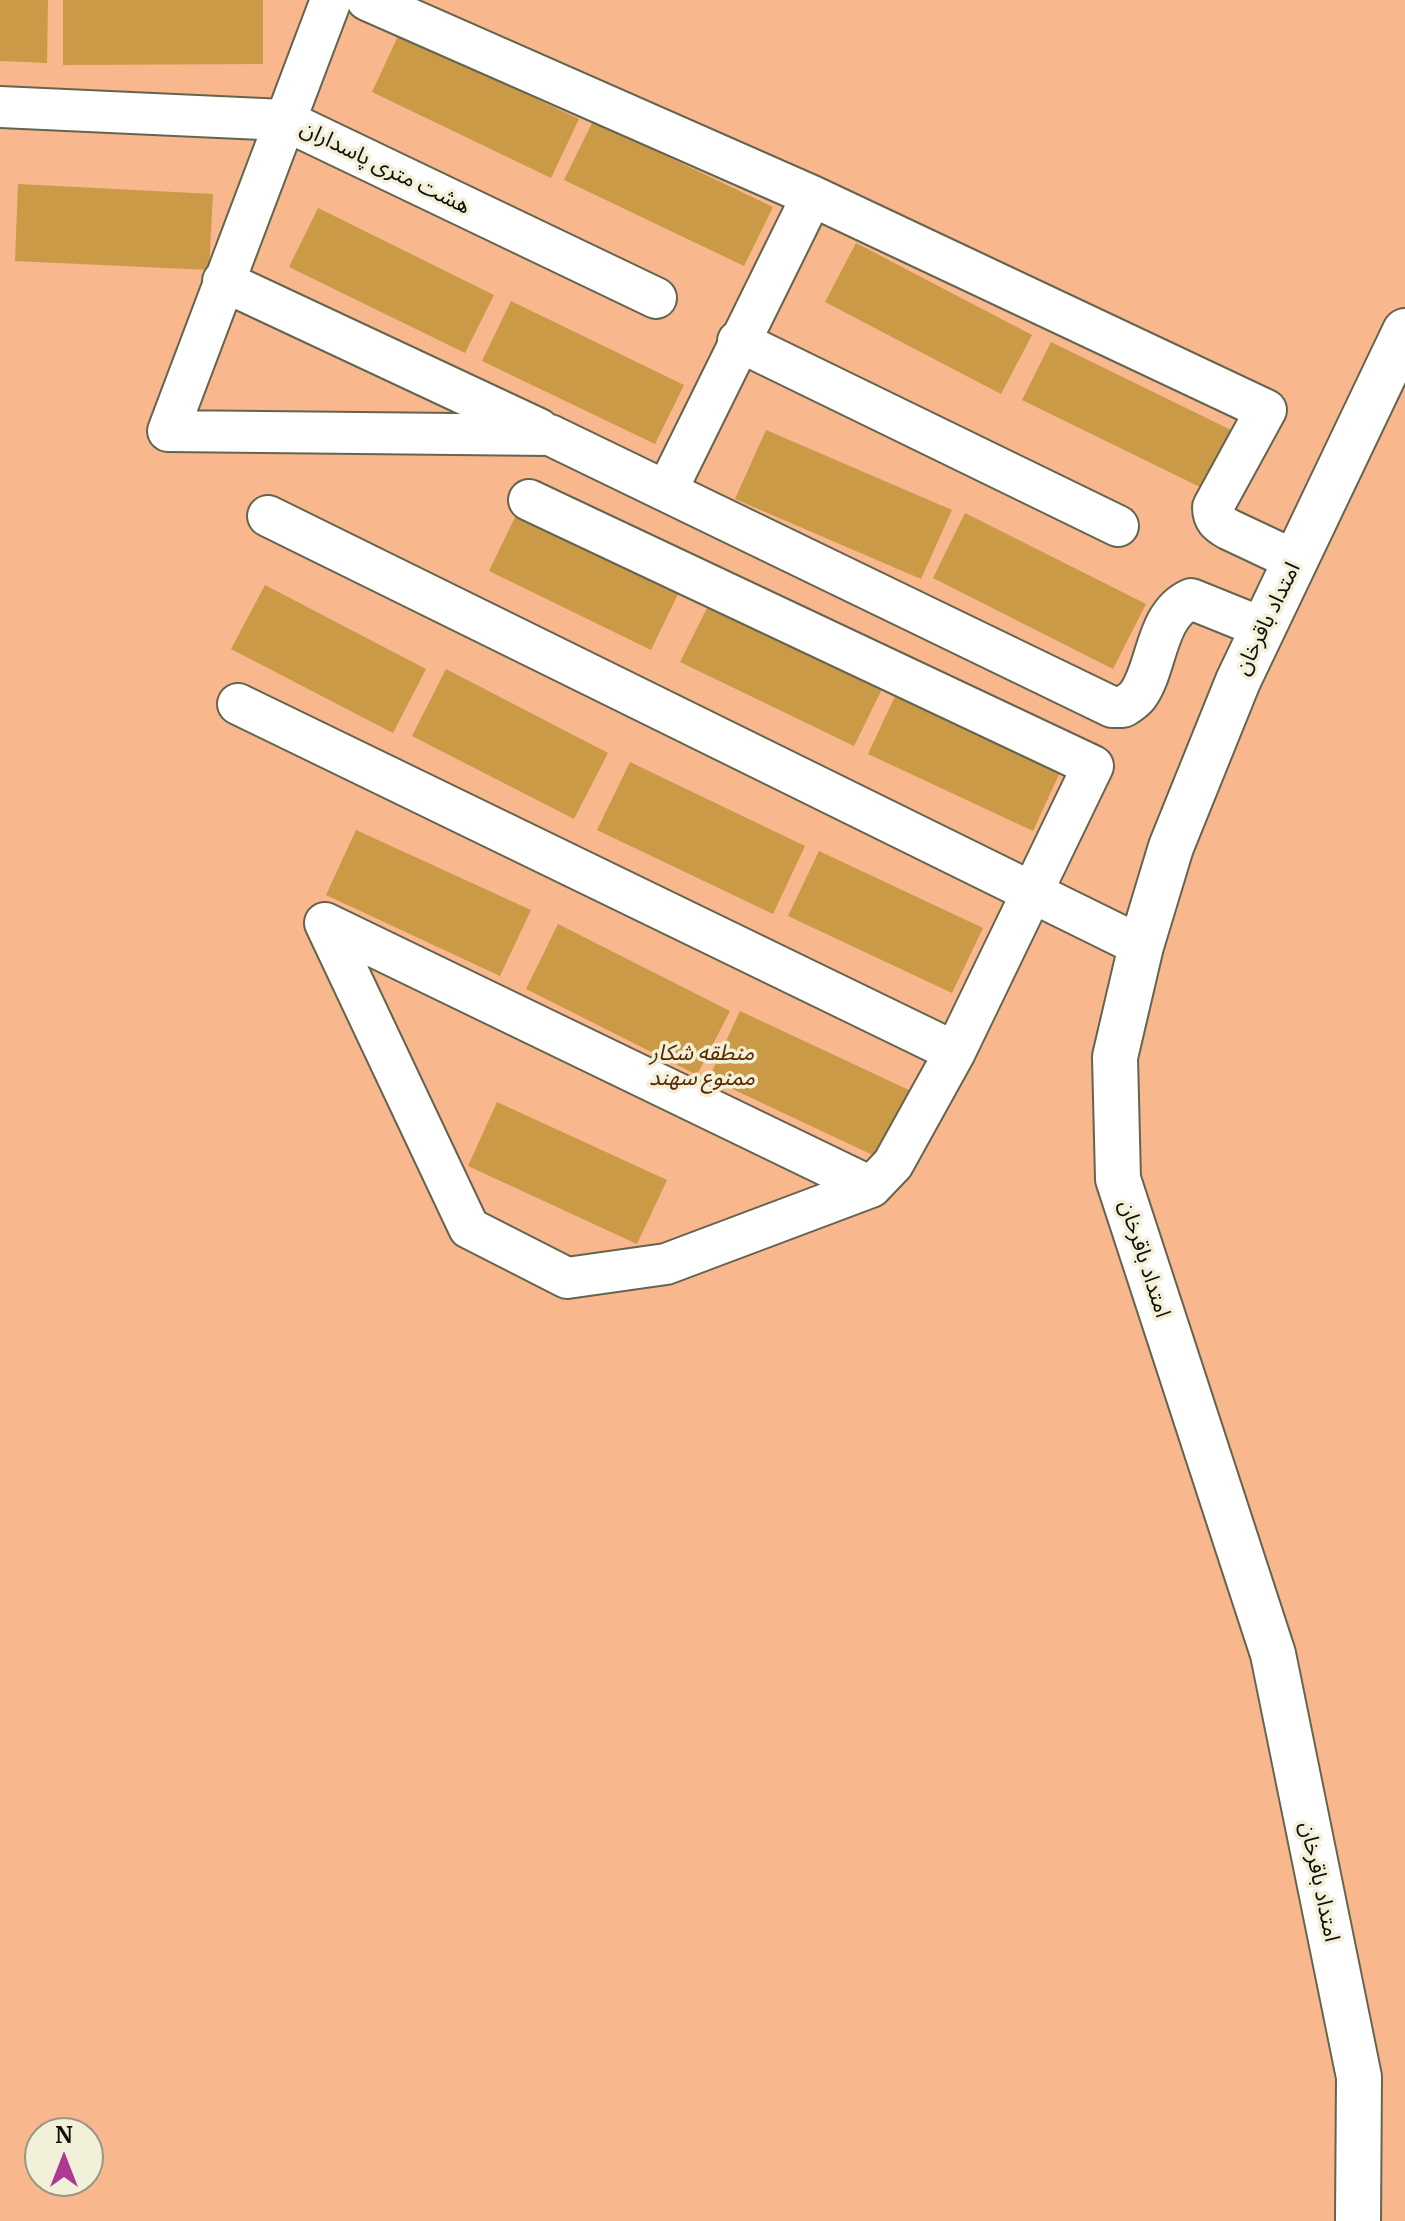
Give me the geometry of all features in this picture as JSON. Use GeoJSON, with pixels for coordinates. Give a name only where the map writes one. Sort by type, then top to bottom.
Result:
{"type":"FeatureCollection","features":[{"type":"Feature","properties":{"kind":"main road","name":"امتداد باقرخان"},"geometry":{"type":"LineString","coordinates":[[1358,2221],[1359,2077],[1273,1654],[1118,1179],[1115,1057],[1141,946],[1171,847],[1238,681],[1405,331]]}},
{"type":"Feature","properties":{"kind":"street"},"geometry":{"type":"LineString","coordinates":[[331,0],[168,431],[550,435]]}},
{"type":"Feature","properties":{"kind":"street"},"geometry":{"type":"LineString","coordinates":[[367,0],[812,196],[1266,410],[1213,507],[1213,515],[1217,523],[1296,561]]}},
{"type":"Feature","properties":{"kind":"street","name":"هشت متری پاسداران"},"geometry":{"type":"LineString","coordinates":[[0,107],[284,120],[656,298]]}},
{"type":"Feature","properties":{"kind":"street"},"geometry":{"type":"LineString","coordinates":[[667,490],[812,196]]}},
{"type":"Feature","properties":{"kind":"street"},"geometry":{"type":"LineString","coordinates":[[223,281],[667,490],[1112,707],[1123,707],[1138,695],[1164,630],[1174,610],[1183,603],[1191,599],[1263,628]]}},
{"type":"Feature","properties":{"kind":"street"},"geometry":{"type":"LineString","coordinates":[[738,341],[1118,526]]}},
{"type":"Feature","properties":{"kind":"street"},"geometry":{"type":"LineString","coordinates":[[529,500],[1093,766],[955,1052],[893,1164],[871,1187],[666,1264],[567,1278],[469,1228],[325,923],[871,1187]]}},
{"type":"Feature","properties":{"kind":"street"},"geometry":{"type":"LineString","coordinates":[[268,516],[1141,946]]}},
{"type":"Feature","properties":{"kind":"street"},"geometry":{"type":"LineString","coordinates":[[238,704],[955,1052]]}},
{"type":"Feature","properties":{"kind":"green space","name":"منطقه شکار ممنوع سهند"},"geometry":{"type":"Polygon","coordinates":[[[0,0],[1405,0],[1405,2221],[0,2221],[0,0]]]}},
{"type":"Feature","properties":{"kind":"building"},"geometry":{"type":"Polygon","coordinates":[[[0,0],[48,0],[47,63],[0,61],[0,0]]]}},
{"type":"Feature","properties":{"kind":"building"},"geometry":{"type":"Polygon","coordinates":[[[63,0],[263,0],[263,64],[63,65],[63,0]]]}},
{"type":"Feature","properties":{"kind":"building"},"geometry":{"type":"Polygon","coordinates":[[[399,34],[579,119],[551,178],[372,92],[399,34]]]}},
{"type":"Feature","properties":{"kind":"building"},"geometry":{"type":"Polygon","coordinates":[[[593,121],[773,207],[744,266],[564,180],[593,121]]]}},
{"type":"Feature","properties":{"kind":"building"},"geometry":{"type":"Polygon","coordinates":[[[18,184],[213,194],[209,270],[15,261],[18,184]]]}},
{"type":"Feature","properties":{"kind":"building"},"geometry":{"type":"Polygon","coordinates":[[[318,208],[494,295],[465,353],[289,267],[318,208]]]}},
{"type":"Feature","properties":{"kind":"building"},"geometry":{"type":"Polygon","coordinates":[[[856,243],[1032,335],[1001,394],[825,302],[856,243]]]}},
{"type":"Feature","properties":{"kind":"building"},"geometry":{"type":"Polygon","coordinates":[[[511,301],[684,385],[655,444],[482,361],[511,301]]]}},
{"type":"Feature","properties":{"kind":"building"},"geometry":{"type":"Polygon","coordinates":[[[1051,342],[1231,430],[1202,488],[1022,400],[1051,342]]]}},
{"type":"Feature","properties":{"kind":"building"},"geometry":{"type":"Polygon","coordinates":[[[766,430],[952,510],[921,579],[735,499],[766,430]]]}},
{"type":"Feature","properties":{"kind":"building"},"geometry":{"type":"Polygon","coordinates":[[[518,511],[680,590],[651,650],[489,571],[518,511]]]}},
{"type":"Feature","properties":{"kind":"building"},"geometry":{"type":"Polygon","coordinates":[[[965,513],[1146,604],[1113,669],[933,578],[965,513]]]}},
{"type":"Feature","properties":{"kind":"building"},"geometry":{"type":"Polygon","coordinates":[[[265,585],[426,669],[393,733],[231,649],[265,585]]]}},
{"type":"Feature","properties":{"kind":"building"},"geometry":{"type":"Polygon","coordinates":[[[712,598],[886,681],[854,746],[680,662],[712,598]]]}},
{"type":"Feature","properties":{"kind":"building"},"geometry":{"type":"Polygon","coordinates":[[[446,669],[608,753],[574,819],[412,736],[446,669]]]}},
{"type":"Feature","properties":{"kind":"building"},"geometry":{"type":"Polygon","coordinates":[[[897,692],[1062,768],[1033,831],[868,754],[897,692]]]}},
{"type":"Feature","properties":{"kind":"building"},"geometry":{"type":"Polygon","coordinates":[[[630,762],[805,846],[773,914],[597,830],[630,762]]]}},
{"type":"Feature","properties":{"kind":"building"},"geometry":{"type":"Polygon","coordinates":[[[356,830],[531,910],[500,976],[326,895],[356,830]]]}},
{"type":"Feature","properties":{"kind":"building"},"geometry":{"type":"Polygon","coordinates":[[[819,851],[983,928],[952,993],[788,916],[819,851]]]}},
{"type":"Feature","properties":{"kind":"building"},"geometry":{"type":"Polygon","coordinates":[[[558,924],[730,1011],[697,1075],[526,989],[558,924]]]}},
{"type":"Feature","properties":{"kind":"building"},"geometry":{"type":"Polygon","coordinates":[[[740,1011],[911,1091],[879,1158],[709,1078],[740,1011]]]}},
{"type":"Feature","properties":{"kind":"building"},"geometry":{"type":"Polygon","coordinates":[[[497,1102],[667,1180],[637,1244],[468,1166],[497,1102]]]}}]}
